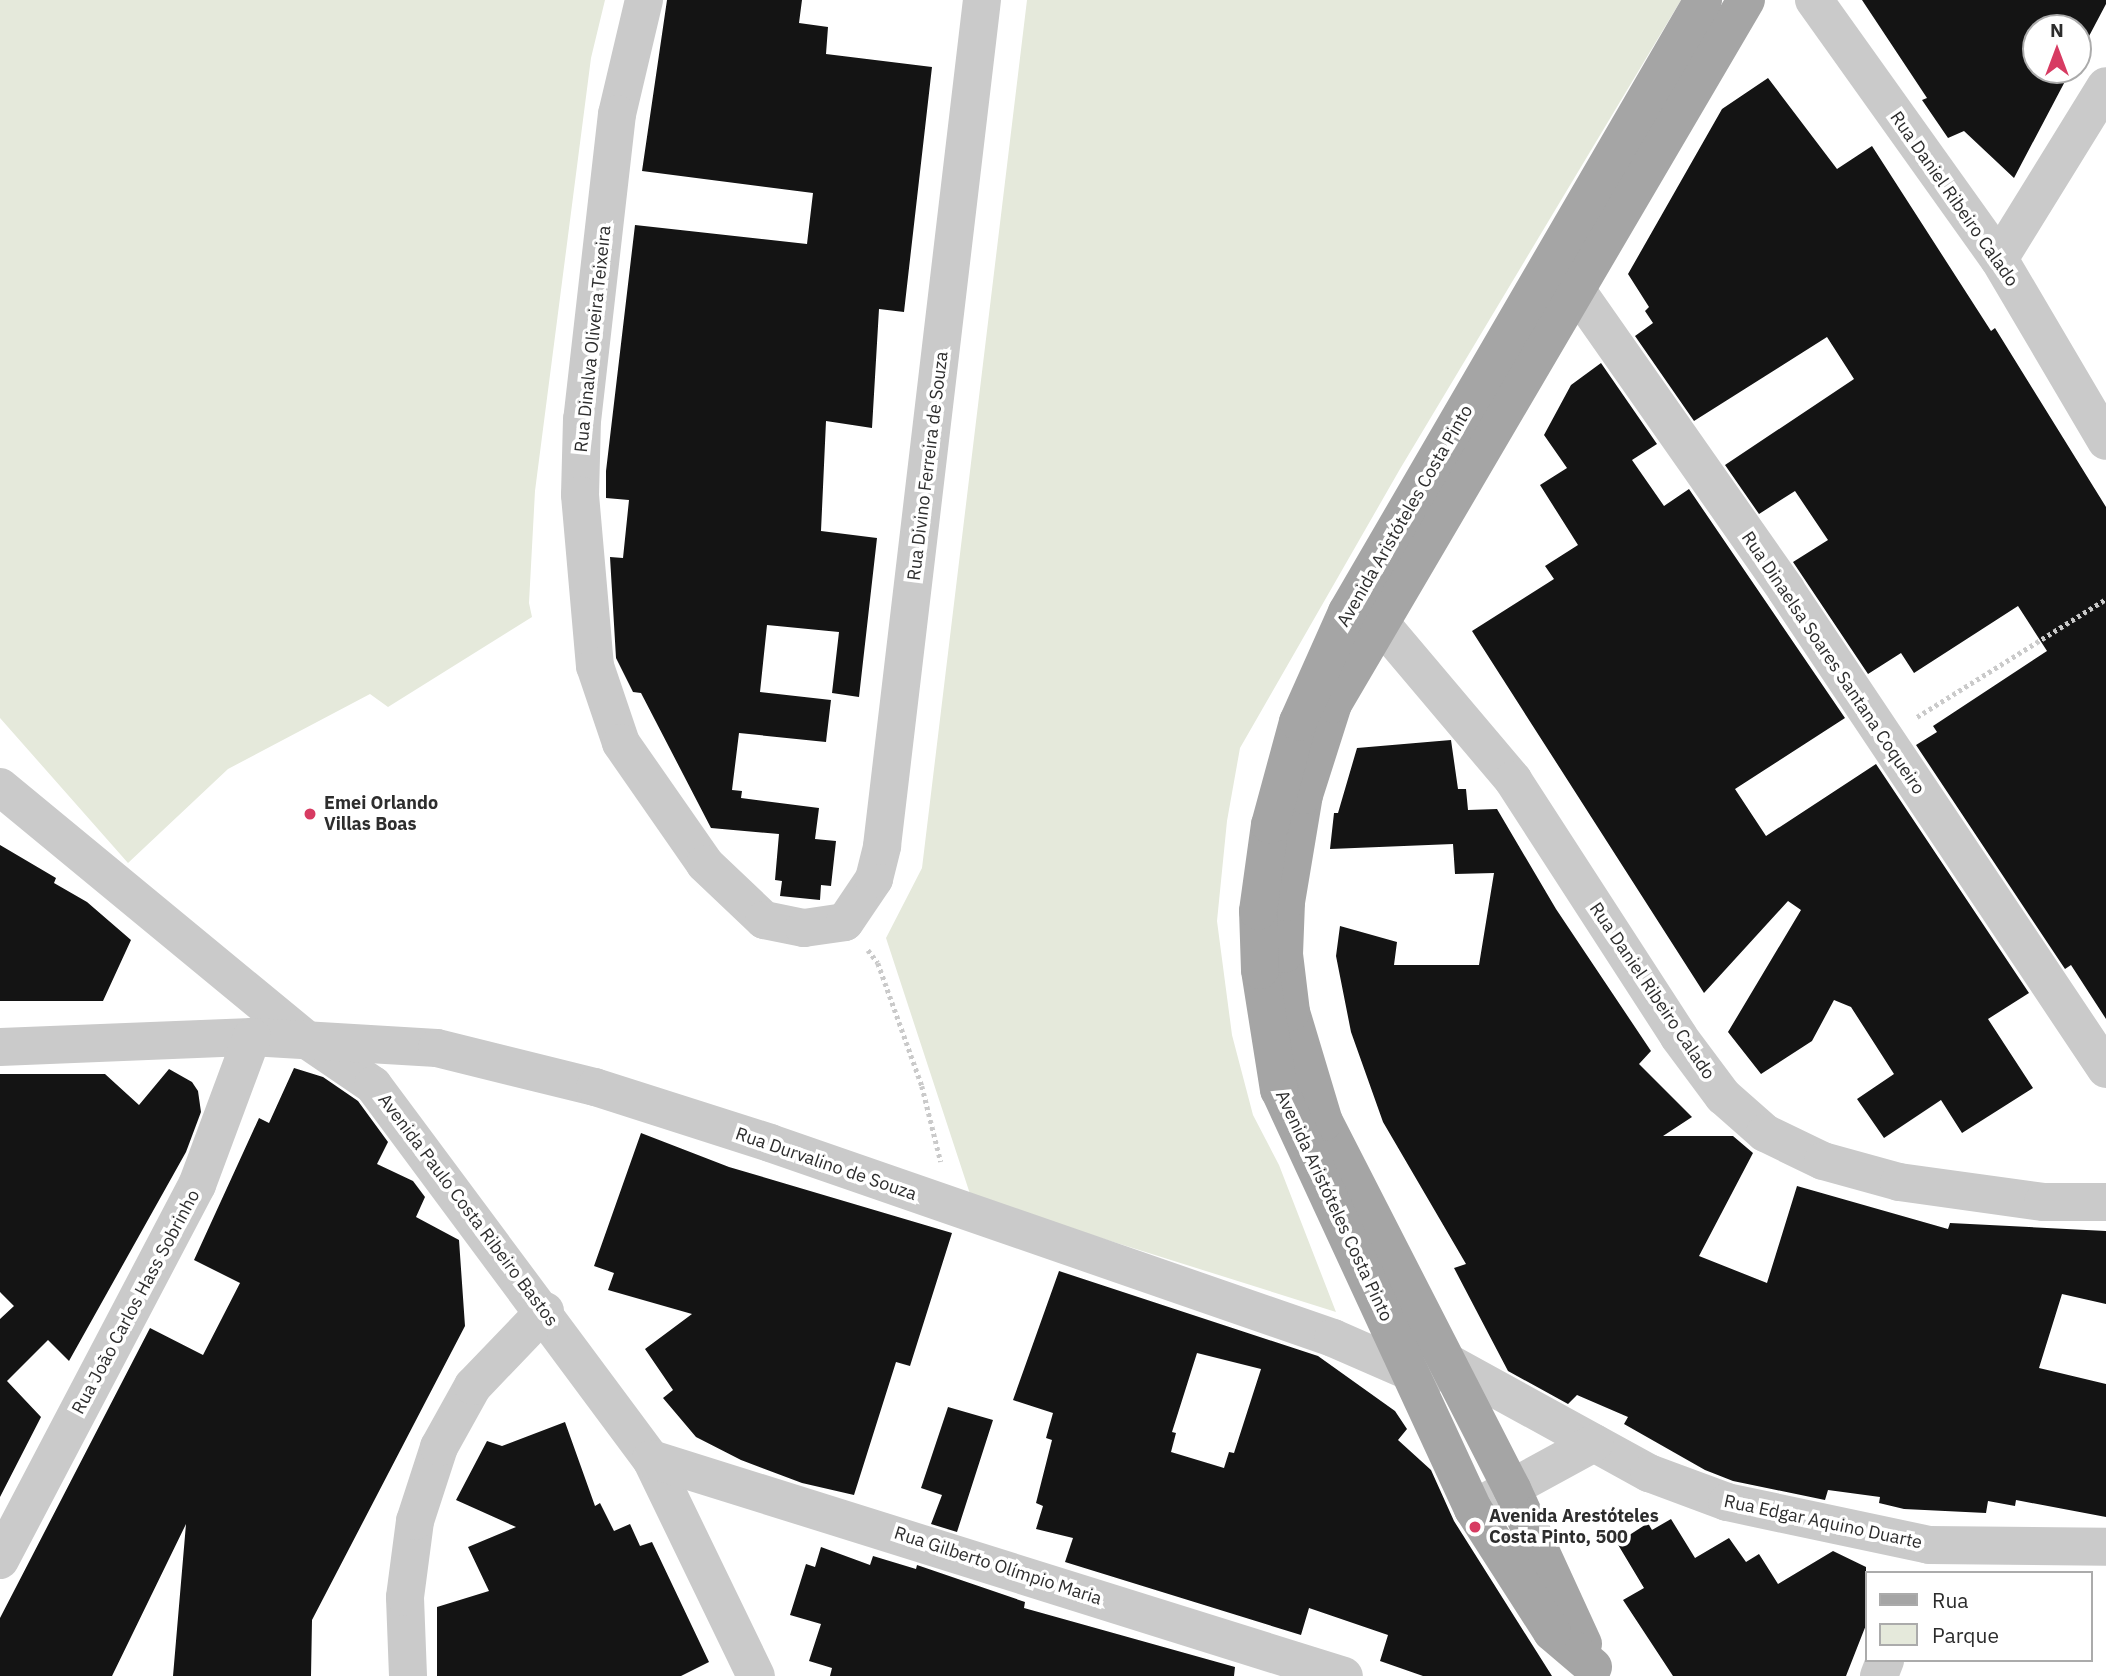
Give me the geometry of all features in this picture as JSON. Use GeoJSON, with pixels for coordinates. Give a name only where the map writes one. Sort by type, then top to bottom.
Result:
{"type":"FeatureCollection","features":[{"type":"Feature","properties":{"kind":"main road","name":"Avenida Aristóteles Costa Pinto"},"geometry":{"type":"LineString","coordinates":[[1395,1340],[1279,1090],[1260,970],[1258,911],[1270,825],[1298,722],[1347,612],[1703,0]]}},
{"type":"Feature","properties":{"kind":"main road","name":"Avenida Aristóteles Costa Pinto"},"geometry":{"type":"LineString","coordinates":[[1596,1671],[1512,1489],[1436,1363],[1324,1122],[1291,1012],[1284,954],[1286,902],[1304,794],[1333,705],[1383,626],[1746,0]]}},
{"type":"Feature","properties":{"kind":"main road","name":"Avenida Aristóteles Costa Pinto"},"geometry":{"type":"LineString","coordinates":[[1436,1363],[1473,1509],[1552,1632],[1596,1671]]}},
{"type":"Feature","properties":{"kind":"street","name":"Rua Dinalva Oliveira Teixeira"},"geometry":{"type":"LineString","coordinates":[[644,0],[617,114],[582,419],[581,523],[595,666],[621,743],[705,864],[742,904],[783,927],[826,928],[845,922]]}},
{"type":"Feature","properties":{"kind":"street","name":"Rua Divino Ferreira de Souza"},"geometry":{"type":"LineString","coordinates":[[845,922],[874,879],[882,846],[982,0]]}},
{"type":"Feature","properties":{"kind":"street","name":"Rua Daniel Ribeiro Calado"},"geometry":{"type":"LineString","coordinates":[[1814,0],[1999,259],[2103,432]]}},
{"type":"Feature","properties":{"kind":"street"},"geometry":{"type":"LineString","coordinates":[[1999,259],[2106,86]]}},
{"type":"Feature","properties":{"kind":"street","name":"Rua Dinaelsa Soares Santana Coqueiro"},"geometry":{"type":"LineString","coordinates":[[1547,269],[1577,291],[1884,736],[2106,1069]]}},
{"type":"Feature","properties":{"kind":"street","name":"Rua Daniel Ribeiro Calado"},"geometry":{"type":"LineString","coordinates":[[1347,612],[1383,626],[1513,780],[1679,1037],[1723,1096],[1765,1133],[1823,1161],[1899,1182],[2043,1202],[2106,1202]]}},
{"type":"Feature","properties":{"kind":"street","name":"Avenida Paulo Costa Ribeiro Bastos"},"geometry":{"type":"LineString","coordinates":[[0,787],[307,1040],[373,1085],[545,1311],[651,1460],[756,1676]]}},
{"type":"Feature","properties":{"kind":"street","name":"Rua Durvalino de Souza"},"geometry":{"type":"LineString","coordinates":[[0,1047],[252,1037],[436,1048],[595,1087],[1333,1338],[1436,1363]]}},
{"type":"Feature","properties":{"kind":"street","name":"Rua João Carlos Hass Sobrinho"},"geometry":{"type":"LineString","coordinates":[[0,1560],[197,1185],[252,1037]]}},
{"type":"Feature","properties":{"kind":"street"},"geometry":{"type":"LineString","coordinates":[[408,1676],[405,1597],[415,1521],[439,1447],[474,1387],[545,1311]]}},
{"type":"Feature","properties":{"kind":"street","name":"Rua Durvalino de Souza"},"geometry":{"type":"LineString","coordinates":[[1333,1338],[1395,1340],[1436,1363]]}},
{"type":"Feature","properties":{"kind":"street","name":"Rua Edgar Aquino Duarte"},"geometry":{"type":"LineString","coordinates":[[1436,1363],[1594,1443],[1648,1474],[1727,1502],[1923,1559],[2106,1547]]}},
{"type":"Feature","properties":{"kind":"street"},"geometry":{"type":"LineString","coordinates":[[1473,1509],[1594,1443]]}},
{"type":"Feature","properties":{"kind":"street","name":"Rua Gilberto Olímpio Maria"},"geometry":{"type":"LineString","coordinates":[[651,1460],[1344,1676]]}},
{"type":"Feature","properties":{"kind":"path"},"geometry":{"type":"LineString","coordinates":[[1884,736],[2106,599]]}},
{"type":"Feature","properties":{"kind":"path"},"geometry":{"type":"LineString","coordinates":[[845,922],[878,963],[899,1021],[922,1086],[947,1206]]}},
{"type":"Feature","properties":{"kind":"green space"},"geometry":{"type":"Polygon","coordinates":[[[0,0],[605,0],[591,58],[535,491],[529,603],[532,617],[388,707],[370,694],[228,769],[128,863],[0,718],[0,0]]]}},
{"type":"Feature","properties":{"kind":"green space"},"geometry":{"type":"Polygon","coordinates":[[[1027,0],[1681,0],[1400,469],[1240,748],[1227,821],[1217,921],[1232,1035],[1253,1115],[1279,1165],[1336,1312],[971,1197],[886,938],[922,868],[1027,0]]]}},
{"type":"Feature","properties":{"kind":"building"},"geometry":{"type":"Polygon","coordinates":[[[667,0],[802,0],[799,23],[828,27],[826,54],[932,67],[904,312],[879,309],[872,428],[826,421],[821,531],[877,538],[859,697],[832,693],[839,632],[767,625],[760,692],[831,700],[826,742],[739,733],[732,790],[742,791],[741,798],[819,808],[815,839],[836,841],[831,886],[821,885],[820,900],[780,896],[782,881],[775,880],[779,834],[711,828],[641,693],[633,692],[616,658],[610,557],[623,558],[629,500],[606,498],[606,471],[635,225],[807,244],[813,193],[642,171],[667,0]]]}},
{"type":"Feature","properties":{"kind":"building"},"geometry":{"type":"Polygon","coordinates":[[[1862,0],[2106,0],[2092,30],[2092,14],[2022,14],[2022,84],[2064,84],[2014,178],[1964,131],[1948,138],[1922,100],[1927,98],[1862,0]]]}},
{"type":"Feature","properties":{"kind":"building"},"geometry":{"type":"Polygon","coordinates":[[[1768,78],[1837,169],[1872,146],[1991,331],[1995,328],[2106,507],[2106,1019],[2071,965],[2065,969],[1916,745],[1937,732],[1933,726],[2047,651],[2018,606],[1914,673],[1901,653],[1868,674],[1793,562],[1828,540],[1795,491],[1759,514],[1725,465],[1854,379],[1827,337],[1694,421],[1635,336],[1653,323],[1645,311],[1649,307],[1628,274],[1722,109],[1768,78]]]}},
{"type":"Feature","properties":{"kind":"building"},"geometry":{"type":"Polygon","coordinates":[[[1601,363],[1657,444],[1632,460],[1664,506],[1689,489],[1845,718],[1735,789],[1766,836],[1876,764],[2029,993],[1988,1019],[2033,1088],[1962,1133],[1941,1100],[1884,1138],[1857,1099],[1894,1074],[1851,1007],[1834,1000],[1812,1041],[1761,1074],[1728,1032],[1801,910],[1788,901],[1704,993],[1472,631],[1554,579],[1545,566],[1578,545],[1540,485],[1567,468],[1544,435],[1571,385],[1601,363]]]}},
{"type":"Feature","properties":{"kind":"building"},"geometry":{"type":"Polygon","coordinates":[[[1451,740],[1458,789],[1466,789],[1468,810],[1497,809],[1556,909],[1651,1051],[1639,1064],[1692,1117],[1663,1136],[1733,1136],[1753,1153],[1699,1256],[1767,1283],[1797,1186],[1948,1229],[1950,1223],[2106,1231],[2106,1304],[2062,1294],[2039,1368],[2106,1384],[2106,1517],[2016,1500],[2015,1506],[1988,1501],[1986,1513],[1904,1509],[1879,1503],[1880,1497],[1828,1490],[1825,1500],[1733,1481],[1705,1470],[1624,1424],[1628,1417],[1577,1395],[1568,1404],[1508,1371],[1454,1268],[1466,1264],[1383,1122],[1351,1032],[1336,956],[1340,926],[1397,942],[1394,965],[1479,965],[1494,873],[1455,874],[1453,844],[1330,849],[1334,813],[1338,813],[1357,748],[1451,740]]]}},
{"type":"Feature","properties":{"kind":"building"},"geometry":{"type":"Polygon","coordinates":[[[0,845],[56,878],[54,883],[87,902],[131,940],[103,1001],[0,1001],[0,845]]]}},
{"type":"Feature","properties":{"kind":"building"},"geometry":{"type":"Polygon","coordinates":[[[294,1068],[323,1077],[358,1101],[388,1142],[377,1164],[413,1181],[425,1197],[416,1217],[459,1240],[465,1326],[312,1620],[311,1676],[173,1676],[186,1524],[112,1676],[0,1676],[0,1618],[150,1328],[203,1355],[240,1283],[194,1260],[259,1118],[269,1123],[294,1068]]]}},
{"type":"Feature","properties":{"kind":"building"},"geometry":{"type":"Polygon","coordinates":[[[169,1069],[192,1082],[198,1091],[201,1112],[186,1152],[69,1361],[48,1340],[7,1381],[41,1417],[0,1497],[0,1319],[14,1306],[0,1292],[0,1074],[105,1074],[139,1105],[169,1069]]]}},
{"type":"Feature","properties":{"kind":"building"},"geometry":{"type":"Polygon","coordinates":[[[641,1133],[729,1167],[952,1233],[910,1366],[896,1362],[854,1495],[802,1483],[741,1460],[696,1437],[663,1398],[673,1390],[645,1349],[692,1314],[608,1290],[614,1273],[594,1266],[641,1133]]]}},
{"type":"Feature","properties":{"kind":"building"},"geometry":{"type":"Polygon","coordinates":[[[1059,1271],[1318,1356],[1395,1411],[1407,1429],[1398,1440],[1431,1470],[1454,1521],[1552,1676],[1423,1676],[1380,1661],[1388,1635],[1309,1608],[1301,1635],[1065,1562],[1073,1538],[1036,1529],[1043,1506],[1036,1503],[1052,1440],[1046,1438],[1053,1413],[1013,1400],[1059,1271]],[[1197,1353],[1172,1432],[1176,1433],[1171,1452],[1224,1468],[1229,1452],[1234,1453],[1261,1369],[1197,1353]]]}},
{"type":"Feature","properties":{"kind":"building"},"geometry":{"type":"Polygon","coordinates":[[[948,1407],[993,1420],[957,1532],[931,1524],[942,1495],[921,1488],[948,1407]]]}},
{"type":"Feature","properties":{"kind":"building"},"geometry":{"type":"Polygon","coordinates":[[[565,1422],[595,1506],[600,1503],[614,1531],[630,1524],[640,1546],[652,1542],[709,1662],[681,1676],[437,1676],[437,1607],[489,1591],[468,1547],[516,1527],[456,1500],[487,1441],[502,1446],[565,1422]]]}},
{"type":"Feature","properties":{"kind":"building"},"geometry":{"type":"Polygon","coordinates":[[[1671,1519],[1695,1558],[1729,1538],[1746,1562],[1759,1554],[1778,1584],[1833,1551],[1866,1567],[1864,1630],[1846,1676],[1673,1676],[1623,1600],[1644,1588],[1617,1543],[1648,1523],[1652,1530],[1671,1519]]]}},
{"type":"Feature","properties":{"kind":"building"},"geometry":{"type":"Polygon","coordinates":[[[821,1547],[870,1565],[873,1556],[916,1569],[917,1565],[1025,1602],[1024,1608],[1235,1667],[1234,1676],[830,1676],[832,1668],[809,1661],[821,1624],[790,1615],[806,1564],[815,1567],[821,1547]]]}},
{"type":"Feature","properties":{"kind":"place","name":"Emei Orlando Villas Boas"},"geometry":{"type":"Point","coordinates":[310,814]}},
{"type":"Feature","properties":{"kind":"place","name":"Avenida Arestóteles Costa Pinto, 500"},"geometry":{"type":"Point","coordinates":[1475,1527]}}]}
